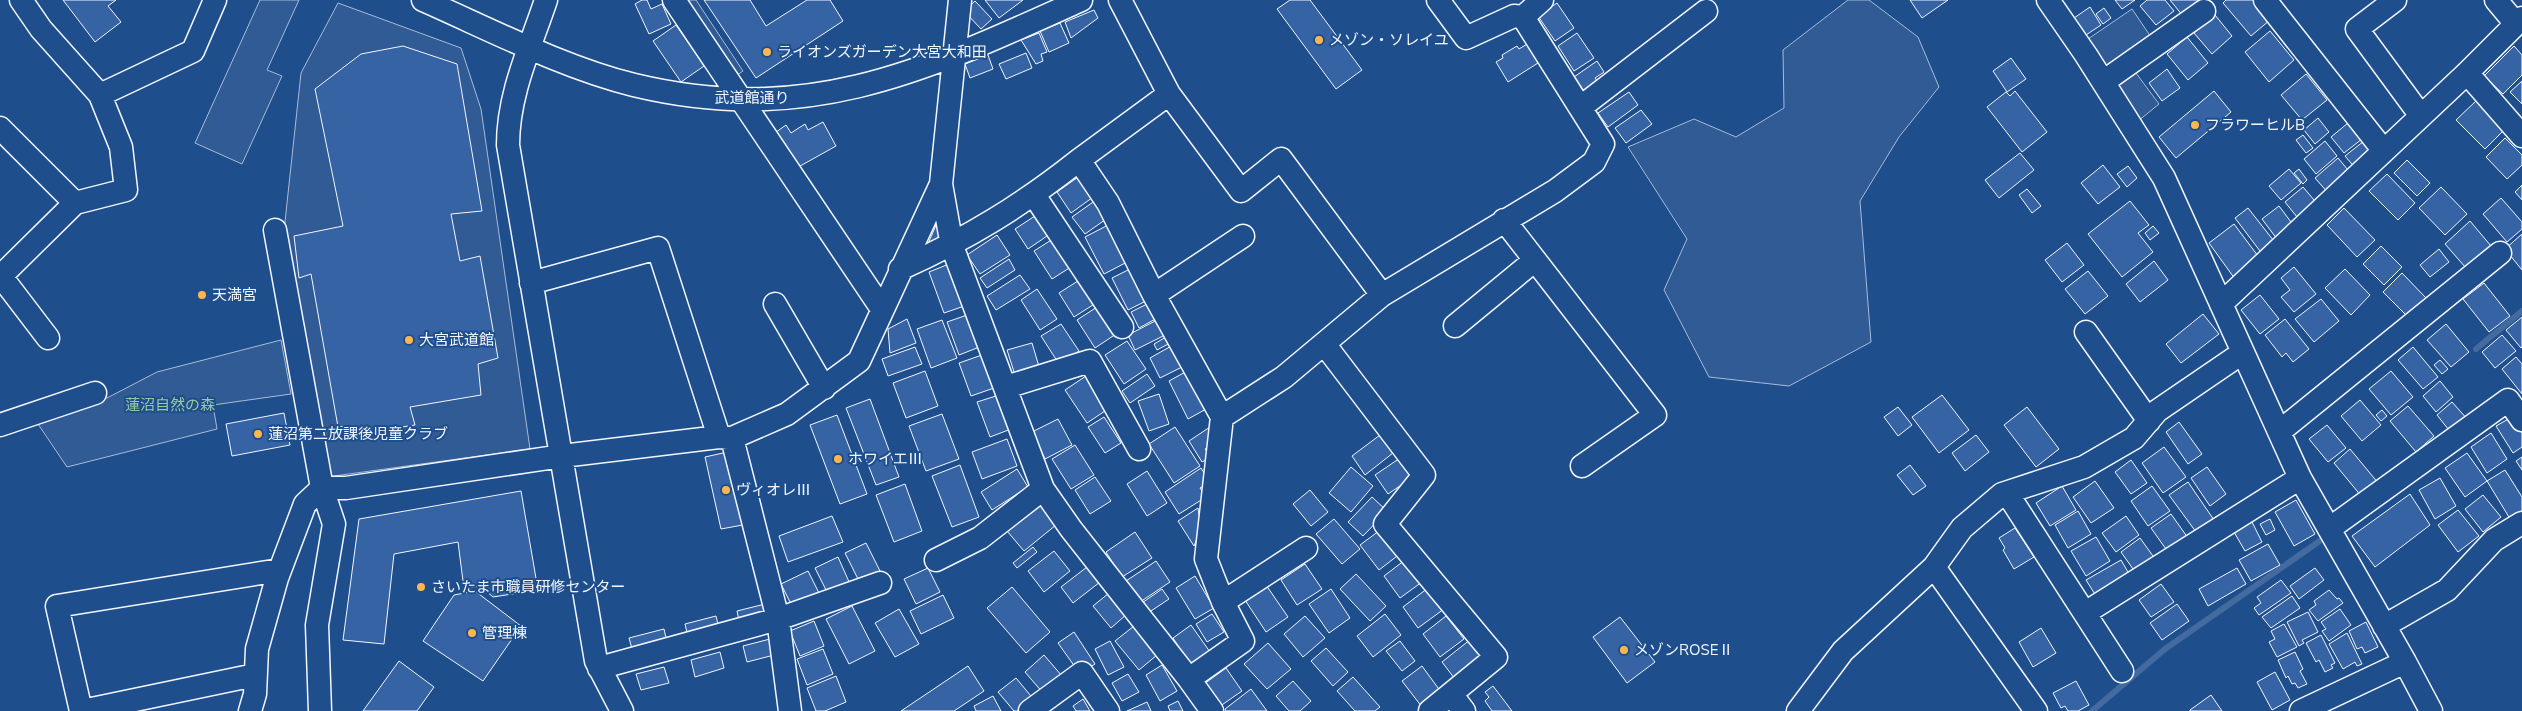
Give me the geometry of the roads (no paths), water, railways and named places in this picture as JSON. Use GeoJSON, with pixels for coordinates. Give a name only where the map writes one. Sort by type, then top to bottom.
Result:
{"type":"FeatureCollection","features":[{"type":"Feature","properties":{"kind":"street"},"geometry":{"type":"LineString","coordinates":[[21,0],[41,29],[100,95],[121,147],[126,190],[75,203],[0,276],[48,338]]}},
{"type":"Feature","properties":{"kind":"street"},"geometry":{"type":"LineString","coordinates":[[100,95],[193,50],[215,0]]}},
{"type":"Feature","properties":{"kind":"street","name":"武道館通り"},"geometry":{"type":"LineString","coordinates":[[423,0],[530,48],[633,85],[715,99],[741,100],[765,100],[837,92],[905,74],[955,56],[1081,0]]}},
{"type":"Feature","properties":{"kind":"street"},"geometry":{"type":"LineString","coordinates":[[546,0],[511,102],[508,120],[508,145],[596,661],[622,711]]}},
{"type":"Feature","properties":{"kind":"street"},"geometry":{"type":"LineString","coordinates":[[674,0],[882,309]]}},
{"type":"Feature","properties":{"kind":"street"},"geometry":{"type":"LineString","coordinates":[[960,0],[941,184],[952,246],[1043,489],[1070,529],[1190,679],[1212,711]]}},
{"type":"Feature","properties":{"kind":"street"},"geometry":{"type":"LineString","coordinates":[[1120,0],[1169,94],[1241,191],[1281,158],[1382,295]]}},
{"type":"Feature","properties":{"kind":"street"},"geometry":{"type":"LineString","coordinates":[[1438,0],[1466,38],[1514,16],[1523,17],[1542,0]]}},
{"type":"Feature","properties":{"kind":"street"},"geometry":{"type":"LineString","coordinates":[[2048,0],[2164,178],[2300,478],[2405,662],[2430,711]]}},
{"type":"Feature","properties":{"kind":"street"},"geometry":{"type":"LineString","coordinates":[[2395,0],[2357,29],[2422,116]]}},
{"type":"Feature","properties":{"kind":"street"},"geometry":{"type":"LineString","coordinates":[[2221,304],[2467,74],[2519,21],[2496,0]]}},
{"type":"Feature","properties":{"kind":"street"},"geometry":{"type":"LineString","coordinates":[[2270,2],[2384,151]]}},
{"type":"Feature","properties":{"kind":"street"},"geometry":{"type":"LineString","coordinates":[[1581,107],[1706,11]]}},
{"type":"Feature","properties":{"kind":"street"},"geometry":{"type":"LineString","coordinates":[[2103,82],[2204,11]]}},
{"type":"Feature","properties":{"kind":"street"},"geometry":{"type":"LineString","coordinates":[[1222,417],[1284,377],[1325,345],[1382,295],[1555,191],[1594,162],[1604,144],[1523,17]]}},
{"type":"Feature","properties":{"kind":"street"},"geometry":{"type":"LineString","coordinates":[[2467,74],[2522,136]]}},
{"type":"Feature","properties":{"kind":"street"},"geometry":{"type":"LineString","coordinates":[[900,269],[952,246],[1034,195],[1169,94]]}},
{"type":"Feature","properties":{"kind":"street"},"geometry":{"type":"LineString","coordinates":[[0,128],[75,203]]}},
{"type":"Feature","properties":{"kind":"street"},"geometry":{"type":"LineString","coordinates":[[1079,160],[1108,204],[1154,294],[1222,417],[1206,559],[1223,602],[1243,641],[1190,679]]}},
{"type":"Feature","properties":{"kind":"street"},"geometry":{"type":"LineString","coordinates":[[250,711],[255,694],[257,649],[280,570],[305,504],[322,488],[346,488],[562,456],[725,438],[787,414],[859,361],[941,184]]}},
{"type":"Feature","properties":{"kind":"street"},"geometry":{"type":"LineString","coordinates":[[1034,195],[1122,326]]}},
{"type":"Feature","properties":{"kind":"street"},"geometry":{"type":"LineString","coordinates":[[1504,220],[1656,414],[1582,466]]}},
{"type":"Feature","properties":{"kind":"street"},"geometry":{"type":"LineString","coordinates":[[275,230],[322,488],[334,524],[317,625],[320,711]]}},
{"type":"Feature","properties":{"kind":"street"},"geometry":{"type":"LineString","coordinates":[[1154,294],[1243,236]]}},
{"type":"Feature","properties":{"kind":"street"},"geometry":{"type":"LineString","coordinates":[[531,283],[658,248],[725,438],[778,619],[790,711]]}},
{"type":"Feature","properties":{"kind":"street"},"geometry":{"type":"LineString","coordinates":[[2278,432],[2500,253]]}},
{"type":"Feature","properties":{"kind":"street"},"geometry":{"type":"LineString","coordinates":[[1455,326],[1535,260]]}},
{"type":"Feature","properties":{"kind":"street"},"geometry":{"type":"LineString","coordinates":[[775,304],[824,388]]}},
{"type":"Feature","properties":{"kind":"street"},"geometry":{"type":"LineString","coordinates":[[2086,332],[2149,421]]}},
{"type":"Feature","properties":{"kind":"street"},"geometry":{"type":"LineString","coordinates":[[1325,345],[1424,475],[1385,524],[1496,656],[1457,703],[1430,711]]}},
{"type":"Feature","properties":{"kind":"street"},"geometry":{"type":"LineString","coordinates":[[1798,711],[1842,651],[1934,567],[1962,528],[2007,493],[2084,467],[2134,438],[2157,411],[2242,353]]}},
{"type":"Feature","properties":{"kind":"street"},"geometry":{"type":"LineString","coordinates":[[1006,387],[1090,361],[1139,449]]}},
{"type":"Feature","properties":{"kind":"street"},"geometry":{"type":"LineString","coordinates":[[0,425],[95,392]]}},
{"type":"Feature","properties":{"kind":"street"},"geometry":{"type":"LineString","coordinates":[[2329,529],[2508,400],[2522,420]]}},
{"type":"Feature","properties":{"kind":"street"},"geometry":{"type":"LineString","coordinates":[[2085,613],[2300,478]]}},
{"type":"Feature","properties":{"kind":"street"},"geometry":{"type":"LineString","coordinates":[[936,560],[980,538],[1043,489]]}},
{"type":"Feature","properties":{"kind":"street"},"geometry":{"type":"LineString","coordinates":[[2007,493],[2122,672]]}},
{"type":"Feature","properties":{"kind":"street"},"geometry":{"type":"LineString","coordinates":[[2384,626],[2447,590],[2494,540],[2522,523]]}},
{"type":"Feature","properties":{"kind":"street"},"geometry":{"type":"LineString","coordinates":[[1223,602],[1306,548]]}},
{"type":"Feature","properties":{"kind":"street"},"geometry":{"type":"LineString","coordinates":[[1934,567],[2036,711]]}},
{"type":"Feature","properties":{"kind":"street"},"geometry":{"type":"LineString","coordinates":[[255,675],[81,711],[57,606],[280,570]]}},
{"type":"Feature","properties":{"kind":"street"},"geometry":{"type":"LineString","coordinates":[[599,668],[778,619],[880,582]]}},
{"type":"Feature","properties":{"kind":"street"},"geometry":{"type":"LineString","coordinates":[[2301,711],[2405,662]]}},
{"type":"Feature","properties":{"kind":"street"},"geometry":{"type":"LineString","coordinates":[[1030,711],[1082,673],[1108,711]]}},
{"type":"Feature","properties":{"kind":"waterway"},"geometry":{"type":"LineString","coordinates":[[2476,349],[2522,311]]}},
{"type":"Feature","properties":{"kind":"waterway"},"geometry":{"type":"LineString","coordinates":[[2092,711],[2165,649],[2324,538]]}},
{"type":"Feature","properties":{"kind":"place","name":"メゾン・ソレイユ"},"geometry":{"type":"Point","coordinates":[1319,40]}},
{"type":"Feature","properties":{"kind":"place","name":"ライオンズガーデン大宮大和田"},"geometry":{"type":"Point","coordinates":[767,52]}},
{"type":"Feature","properties":{"kind":"place","name":"フラワーヒルB"},"geometry":{"type":"Point","coordinates":[2195,125]}},
{"type":"Feature","properties":{"kind":"place","name":"天満宮"},"geometry":{"type":"Point","coordinates":[202,295]}},
{"type":"Feature","properties":{"kind":"place","name":"大宮武道館"},"geometry":{"type":"Point","coordinates":[409,340]}},
{"type":"Feature","properties":{"kind":"place","name":"蓮沼第二放課後児童クラブ"},"geometry":{"type":"Point","coordinates":[258,434]}},
{"type":"Feature","properties":{"kind":"place","name":"ホワイエⅢ"},"geometry":{"type":"Point","coordinates":[838,459]}},
{"type":"Feature","properties":{"kind":"place","name":"ヴィオレⅢ"},"geometry":{"type":"Point","coordinates":[726,490]}},
{"type":"Feature","properties":{"kind":"place","name":"さいたま市職員研修センター"},"geometry":{"type":"Point","coordinates":[421,587]}},
{"type":"Feature","properties":{"kind":"place","name":"管理棟"},"geometry":{"type":"Point","coordinates":[472,633]}},
{"type":"Feature","properties":{"kind":"place","name":"メゾンROSEⅡ"},"geometry":{"type":"Point","coordinates":[1624,650]}},
{"type":"Feature","properties":{"kind":"park label","name":"蓮沼自然の森"},"geometry":{"type":"Point","coordinates":[170,405]}}]}
